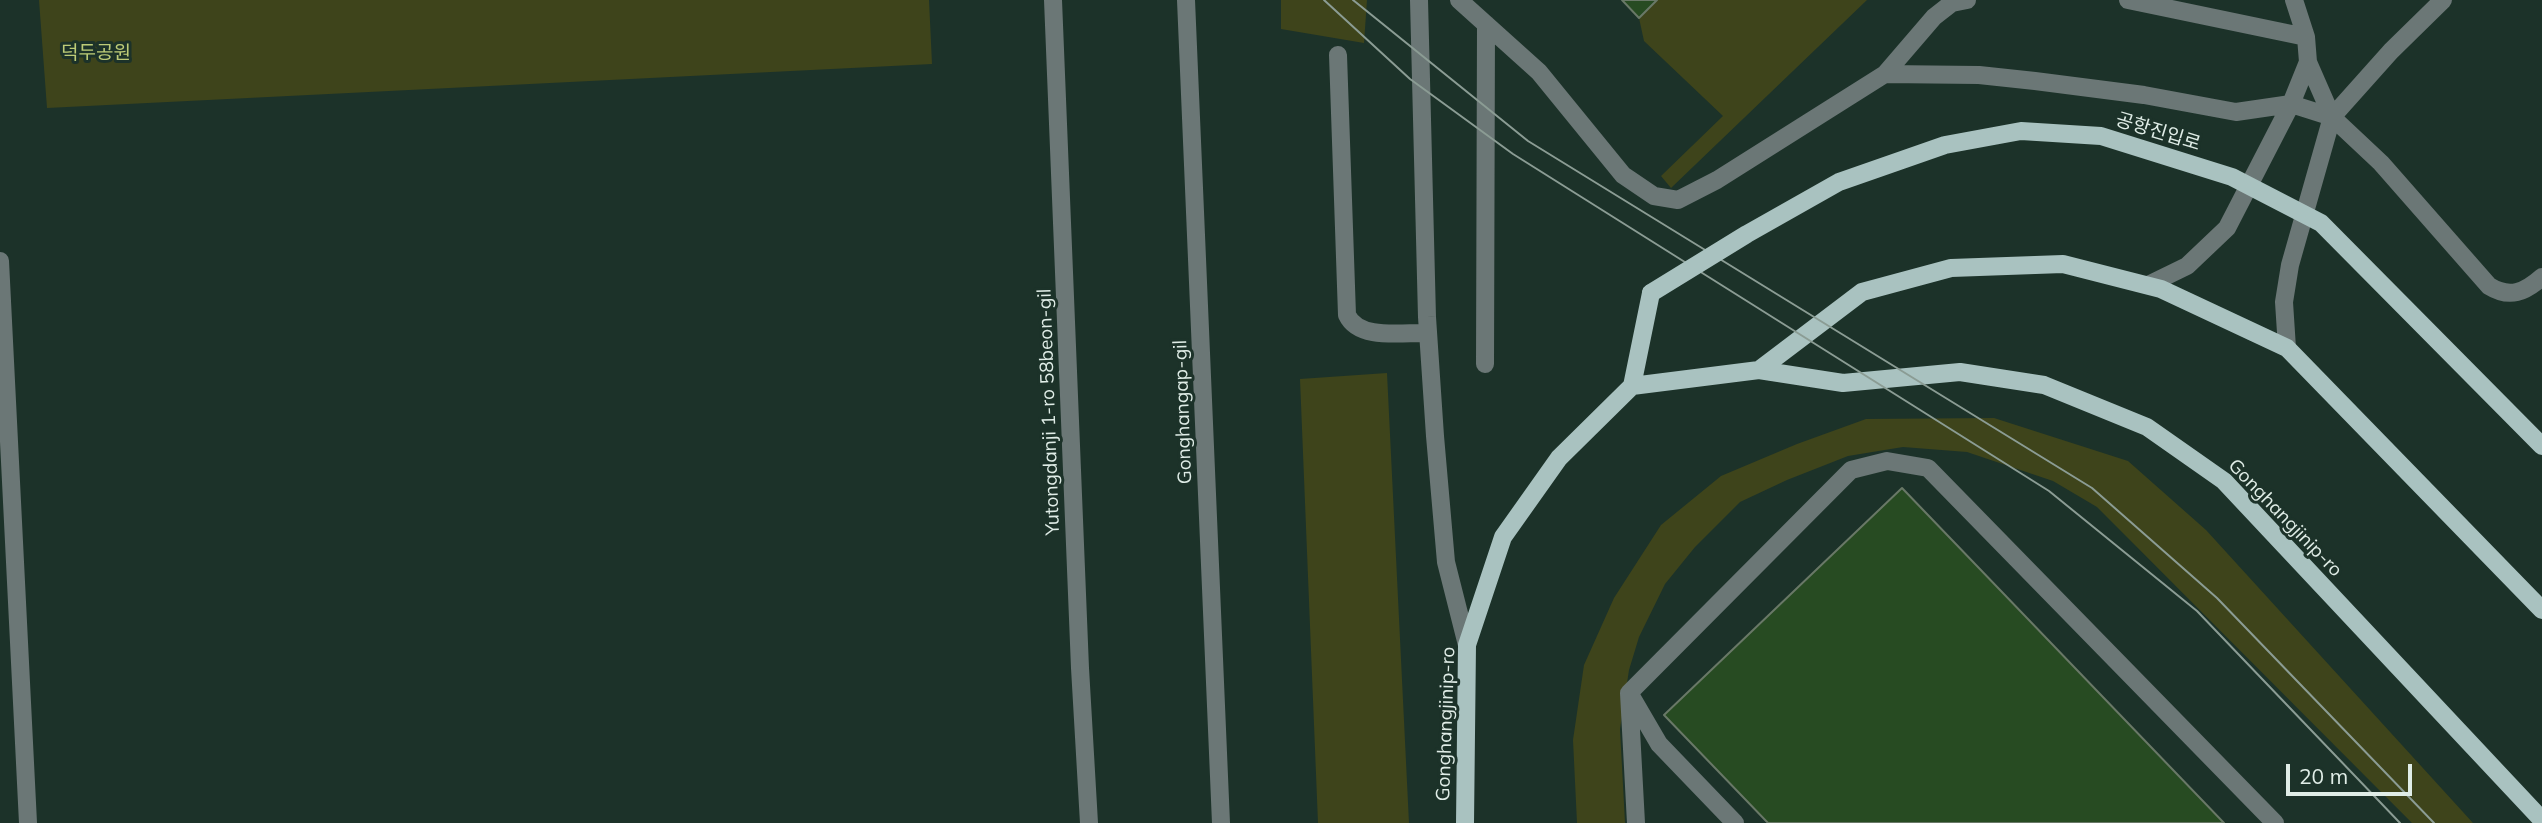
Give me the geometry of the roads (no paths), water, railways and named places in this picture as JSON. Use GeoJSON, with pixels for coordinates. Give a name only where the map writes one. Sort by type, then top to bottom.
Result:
{"type":"FeatureCollection","features":[{"type":"Feature","properties":{"kind":"main road","name":"공항진입로"},"geometry":{"type":"LineString","coordinates":[[1632,386],[1651,293],[1839,182],[1945,145],[2021,131],[2101,136],[2232,177],[2320,223],[2542,446]]}},
{"type":"Feature","properties":{"kind":"main road"},"geometry":{"type":"LineString","coordinates":[[1759,370],[1862,292],[1951,268],[2063,264],[2148,285],[2287,348],[2542,610]]}},
{"type":"Feature","properties":{"kind":"main road","name":"Gonghangjinip-ro"},"geometry":{"type":"LineString","coordinates":[[1465,823],[1467,645],[1503,537],[1559,458],[1632,386],[1759,370],[1843,383],[1960,372],[2044,385],[2147,427],[2224,481],[2542,820]]}},
{"type":"Feature","properties":{"kind":"street","name":"Yutongdanji 1-ro 58beon-gil"},"geometry":{"type":"LineString","coordinates":[[1053,0],[1080,668],[1089,823]]}},
{"type":"Feature","properties":{"kind":"street","name":"Gonghangap-gil"},"geometry":{"type":"LineString","coordinates":[[1186,0],[1221,823]]}},
{"type":"Feature","properties":{"kind":"street"},"geometry":{"type":"LineString","coordinates":[[1419,0],[1428,332],[1446,562],[1467,645]]}},
{"type":"Feature","properties":{"kind":"street"},"geometry":{"type":"LineString","coordinates":[[1459,0],[1539,72],[1623,176],[1654,196],[1678,200],[1717,180],[1885,74],[1934,17],[1958,1]]}},
{"type":"Feature","properties":{"kind":"street"},"geometry":{"type":"LineString","coordinates":[[2128,0],[2306,37]]}},
{"type":"Feature","properties":{"kind":"street"},"geometry":{"type":"LineString","coordinates":[[2294,0],[2306,37],[2308,62],[2332,117],[2381,163],[2489,286],[2511,294],[2523,291],[2542,277]]}},
{"type":"Feature","properties":{"kind":"street"},"geometry":{"type":"LineString","coordinates":[[2287,348],[2284,302],[2290,265],[2332,117],[2391,51],[2443,0]]}},
{"type":"Feature","properties":{"kind":"street"},"geometry":{"type":"LineString","coordinates":[[1485,364],[1486,24]]}},
{"type":"Feature","properties":{"kind":"street"},"geometry":{"type":"LineString","coordinates":[[1338,55],[1347,316],[1351,324],[1371,332],[1428,332]]}},
{"type":"Feature","properties":{"kind":"street"},"geometry":{"type":"LineString","coordinates":[[2148,285],[2187,266],[2227,228],[2291,104],[2308,62]]}},
{"type":"Feature","properties":{"kind":"street"},"geometry":{"type":"LineString","coordinates":[[1885,74],[1979,75],[2035,80],[2144,95],[2236,112],[2291,104],[2332,117]]}},
{"type":"Feature","properties":{"kind":"street"},"geometry":{"type":"LineString","coordinates":[[0,261],[28,823]]}},
{"type":"Feature","properties":{"kind":"street"},"geometry":{"type":"LineString","coordinates":[[1636,823],[1629,693],[1851,470],[1887,461],[1928,468],[2275,823]]}},
{"type":"Feature","properties":{"kind":"street"},"geometry":{"type":"LineString","coordinates":[[1629,693],[1659,744],[1735,823]]}},
{"type":"Feature","properties":{"kind":"tram line"},"geometry":{"type":"LineString","coordinates":[[1324,0],[1410,79],[1513,154],[2049,491],[2197,611],[2400,823]]}},
{"type":"Feature","properties":{"kind":"tram line"},"geometry":{"type":"LineString","coordinates":[[1353,0],[1528,141],[2092,488],[2217,598],[2434,823]]}},
{"type":"Feature","properties":{"kind":"park label","name":"덕두공원"},"geometry":{"type":"Point","coordinates":[96,53]}}]}
